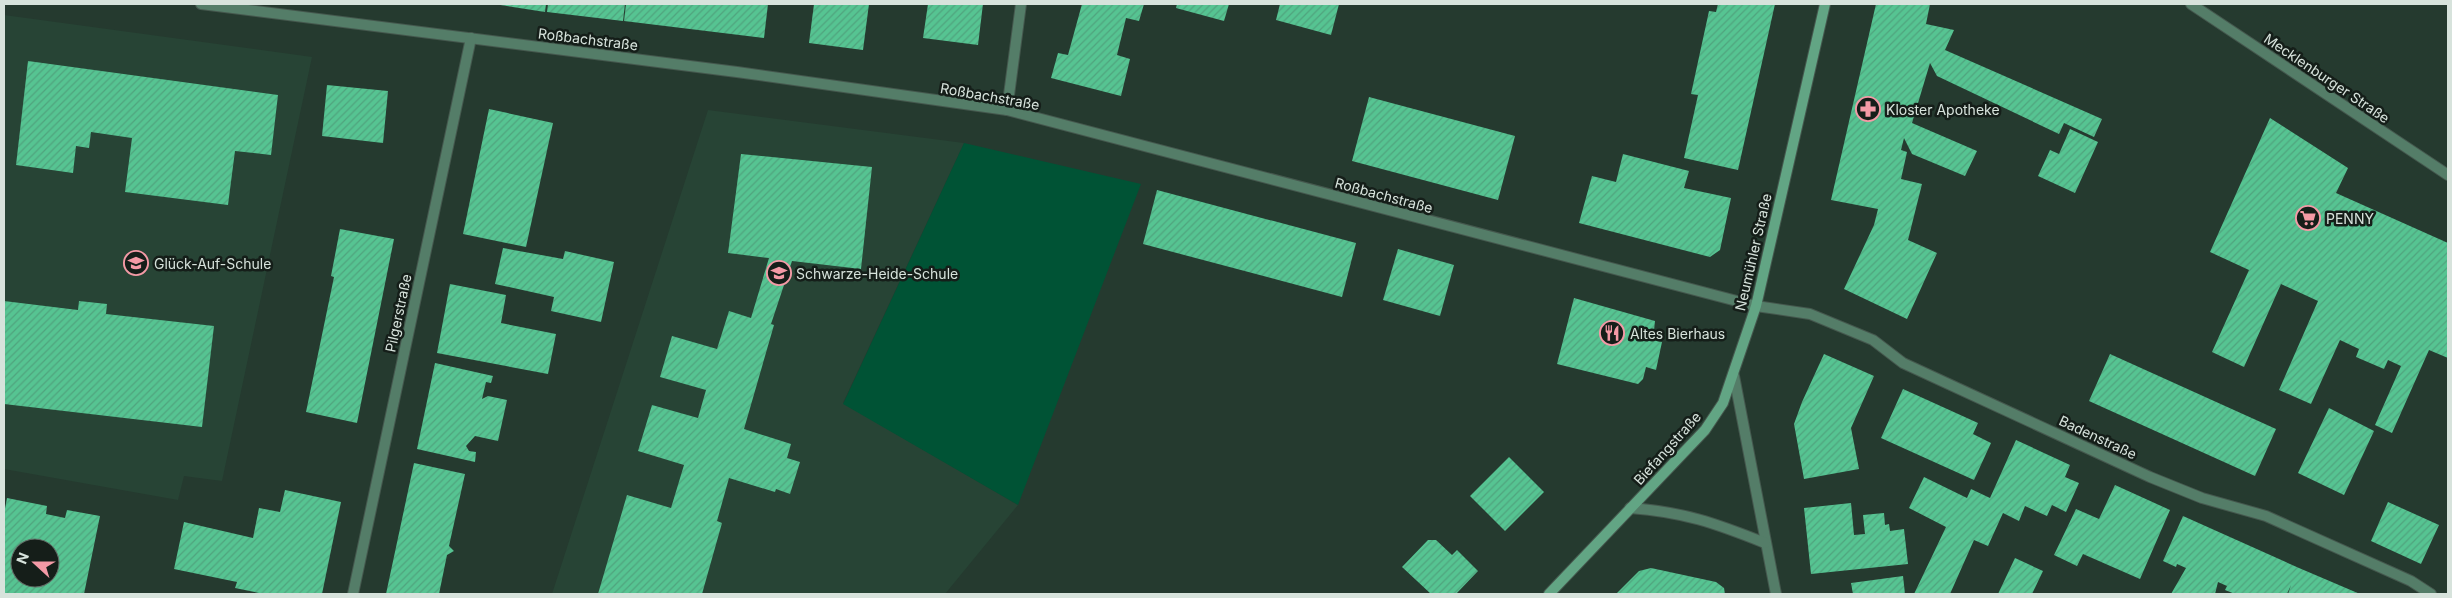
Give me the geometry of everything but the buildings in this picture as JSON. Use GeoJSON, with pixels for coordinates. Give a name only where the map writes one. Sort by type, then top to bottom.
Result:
{"type":"FeatureCollection","features":[{"type":"Feature","properties":{"kind":"main road","name":"Neumühler Straße"},"geometry":{"type":"LineString","coordinates":[[1734,376],[1756,306],[1825,4]]}},
{"type":"Feature","properties":{"kind":"main road","name":"Biefangstraße"},"geometry":{"type":"LineString","coordinates":[[1549,594],[1705,430],[1723,403],[1734,376]]}},
{"type":"Feature","properties":{"kind":"street","name":"Roßbachstraße"},"geometry":{"type":"LineString","coordinates":[[201,4],[1007,110],[1756,306]]}},
{"type":"Feature","properties":{"kind":"street"},"geometry":{"type":"LineString","coordinates":[[1007,110],[1021,4]]}},
{"type":"Feature","properties":{"kind":"street","name":"Mecklenburger Straße"},"geometry":{"type":"LineString","coordinates":[[2191,4],[2448,175]]}},
{"type":"Feature","properties":{"kind":"street","name":"Pilgerstraße"},"geometry":{"type":"LineString","coordinates":[[353,594],[471,38]]}},
{"type":"Feature","properties":{"kind":"street","name":"Badenstraße"},"geometry":{"type":"LineString","coordinates":[[1756,306],[1810,314],[1874,340],[1903,363],[2150,477],[2202,498],[2266,516],[2411,581],[2431,594]]}},
{"type":"Feature","properties":{"kind":"street","name":"Neumühler Straße"},"geometry":{"type":"LineString","coordinates":[[1734,376],[1776,594]]}},
{"type":"Feature","properties":{"kind":"street"},"geometry":{"type":"LineString","coordinates":[[1630,508],[1666,510],[1700,518],[1765,543]]}},
{"type":"Feature","properties":{"kind":"shaded area","name":"Glück-Auf-Schule"},"geometry":{"type":"Polygon","coordinates":[[[4,15],[312,57],[222,481],[184,476],[178,500],[4,469],[4,15]]]}},
{"type":"Feature","properties":{"kind":"shaded area","name":"Schwarze-Heide-Schule"},"geometry":{"type":"Polygon","coordinates":[[[708,110],[964,143],[843,403],[1018,505],[945,594],[552,594],[708,110]]]}},
{"type":"Feature","properties":{"kind":"green space"},"geometry":{"type":"Polygon","coordinates":[[[964,143],[1141,184],[1018,505],[843,404],[964,143]]]}},
{"type":"Feature","properties":{"kind":"place","name":"Kloster Apotheke"},"geometry":{"type":"Point","coordinates":[1868,109]}},
{"type":"Feature","properties":{"kind":"place","name":"PENNY"},"geometry":{"type":"Point","coordinates":[2308,218]}},
{"type":"Feature","properties":{"kind":"place","name":"Glück-Auf-Schule"},"geometry":{"type":"Point","coordinates":[136,263]}},
{"type":"Feature","properties":{"kind":"place","name":"Schwarze-Heide-Schule"},"geometry":{"type":"Point","coordinates":[779,273]}},
{"type":"Feature","properties":{"kind":"place","name":"Altes Bierhaus"},"geometry":{"type":"Point","coordinates":[1612,333]}}]}
